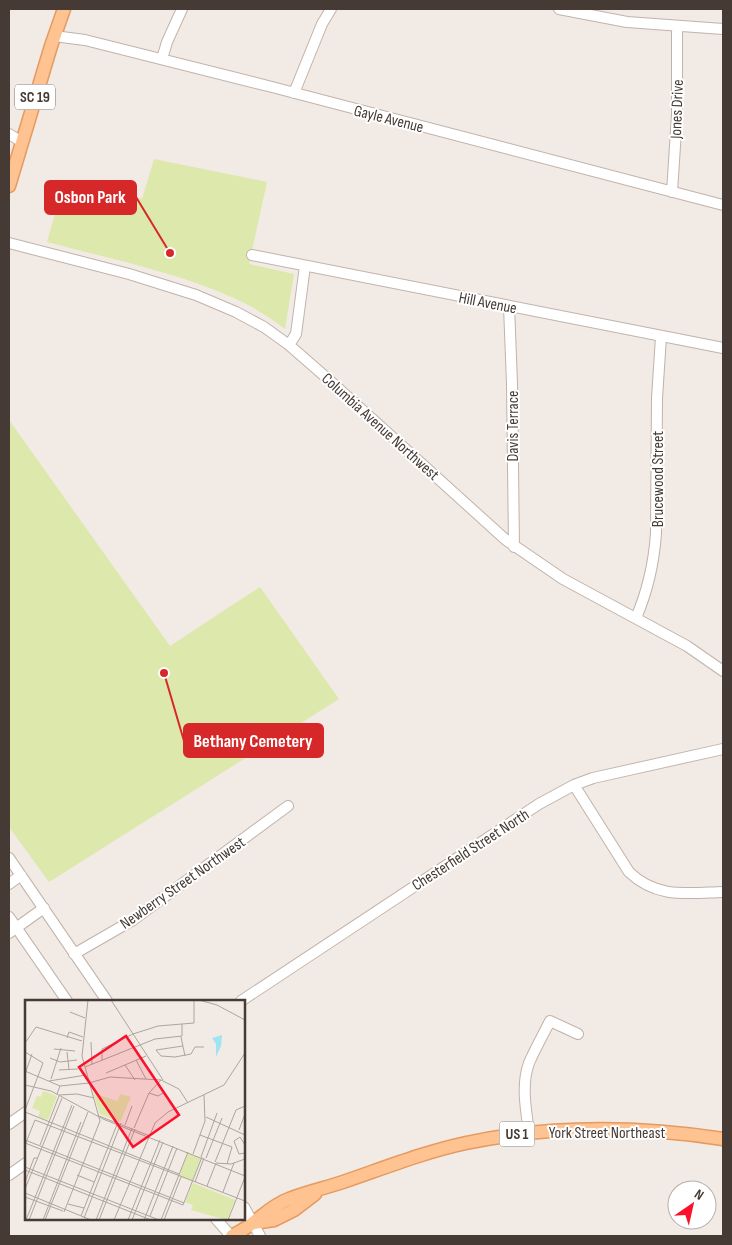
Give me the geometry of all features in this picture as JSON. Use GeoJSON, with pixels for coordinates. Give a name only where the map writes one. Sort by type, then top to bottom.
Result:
{"type":"FeatureCollection","features":[{"type":"Feature","properties":{"kind":"main road","name":"SC 19"},"geometry":{"type":"LineString","coordinates":[[9,186],[54,36],[64,9]]}},
{"type":"Feature","properties":{"kind":"main road","name":"York Street Northeast"},"geometry":{"type":"LineString","coordinates":[[231,1236],[253,1223],[274,1220],[294,1210],[318,1191],[438,1150],[466,1143],[529,1132],[582,1129],[670,1132],[723,1139]]}},
{"type":"Feature","properties":{"kind":"street"},"geometry":{"type":"LineString","coordinates":[[162,59],[167,42],[182,9]]}},
{"type":"Feature","properties":{"kind":"street"},"geometry":{"type":"LineString","coordinates":[[294,93],[322,24],[331,9]]}},
{"type":"Feature","properties":{"kind":"street"},"geometry":{"type":"LineString","coordinates":[[558,9],[619,20],[723,29]]}},
{"type":"Feature","properties":{"kind":"street","name":"Jones Drive"},"geometry":{"type":"LineString","coordinates":[[672,192],[677,115],[677,26]]}},
{"type":"Feature","properties":{"kind":"street","name":"Gayle Avenue"},"geometry":{"type":"LineString","coordinates":[[54,36],[85,40],[162,59],[723,205]]}},
{"type":"Feature","properties":{"kind":"street"},"geometry":{"type":"LineString","coordinates":[[9,134],[22,142]]}},
{"type":"Feature","properties":{"kind":"street","name":"Columbia Avenue Northwest"},"geometry":{"type":"LineString","coordinates":[[9,243],[129,274],[196,295],[253,321],[289,345],[514,547],[563,579],[687,646],[723,671]]}},
{"type":"Feature","properties":{"kind":"street","name":"Hill Avenue"},"geometry":{"type":"LineString","coordinates":[[252,255],[723,348]]}},
{"type":"Feature","properties":{"kind":"street"},"geometry":{"type":"LineString","coordinates":[[289,345],[296,334],[306,266]]}},
{"type":"Feature","properties":{"kind":"street","name":"Davis Terrace"},"geometry":{"type":"LineString","coordinates":[[509,306],[514,547]]}},
{"type":"Feature","properties":{"kind":"street","name":"Brucewood Street"},"geometry":{"type":"LineString","coordinates":[[636,618],[648,586],[656,533],[657,398],[661,336]]}},
{"type":"Feature","properties":{"kind":"street","name":"Chesterfield Street North"},"geometry":{"type":"LineString","coordinates":[[243,1000],[539,804],[574,785],[619,771],[723,749]]}},
{"type":"Feature","properties":{"kind":"street"},"geometry":{"type":"LineString","coordinates":[[574,785],[629,872],[638,880],[656,890],[671,894],[723,892]]}},
{"type":"Feature","properties":{"kind":"street","name":"Newberry Street Northwest"},"geometry":{"type":"LineString","coordinates":[[74,954],[132,920],[288,806]]}},
{"type":"Feature","properties":{"kind":"street"},"geometry":{"type":"LineString","coordinates":[[9,858],[106,1000]]}},
{"type":"Feature","properties":{"kind":"street"},"geometry":{"type":"LineString","coordinates":[[9,884],[21,875]]}},
{"type":"Feature","properties":{"kind":"street"},"geometry":{"type":"LineString","coordinates":[[12,930],[44,908]]}},
{"type":"Feature","properties":{"kind":"street"},"geometry":{"type":"LineString","coordinates":[[9,917],[12,930],[65,1000]]}},
{"type":"Feature","properties":{"kind":"street"},"geometry":{"type":"LineString","coordinates":[[529,1132],[525,1097],[526,1075],[529,1064],[550,1021],[578,1034]]}},
{"type":"Feature","properties":{"kind":"street"},"geometry":{"type":"LineString","coordinates":[[9,1124],[25,1113]]}},
{"type":"Feature","properties":{"kind":"street"},"geometry":{"type":"LineString","coordinates":[[9,1175],[25,1164]]}},
{"type":"Feature","properties":{"kind":"street"},"geometry":{"type":"LineString","coordinates":[[245,1209],[260,1236]]}},
{"type":"Feature","properties":{"kind":"street"},"geometry":{"type":"LineString","coordinates":[[217,1220],[231,1236]]}},
{"type":"Feature","properties":{"kind":"green space"},"geometry":{"type":"Polygon","coordinates":[[[154,159],[267,182],[249,264],[294,274],[285,329],[249,306],[214,289],[143,267],[47,242],[62,189],[82,194],[86,183],[142,199],[154,159]]]}},
{"type":"Feature","properties":{"kind":"green space"},"geometry":{"type":"Polygon","coordinates":[[[9,420],[170,646],[260,587],[339,699],[49,882],[9,827],[9,420]]]}},
{"type":"Feature","properties":{"kind":"place","name":"Osbon Park"},"geometry":{"type":"Point","coordinates":[170,253]}},
{"type":"Feature","properties":{"kind":"place","name":"Bethany Cemetery"},"geometry":{"type":"Point","coordinates":[164,673]}}]}
